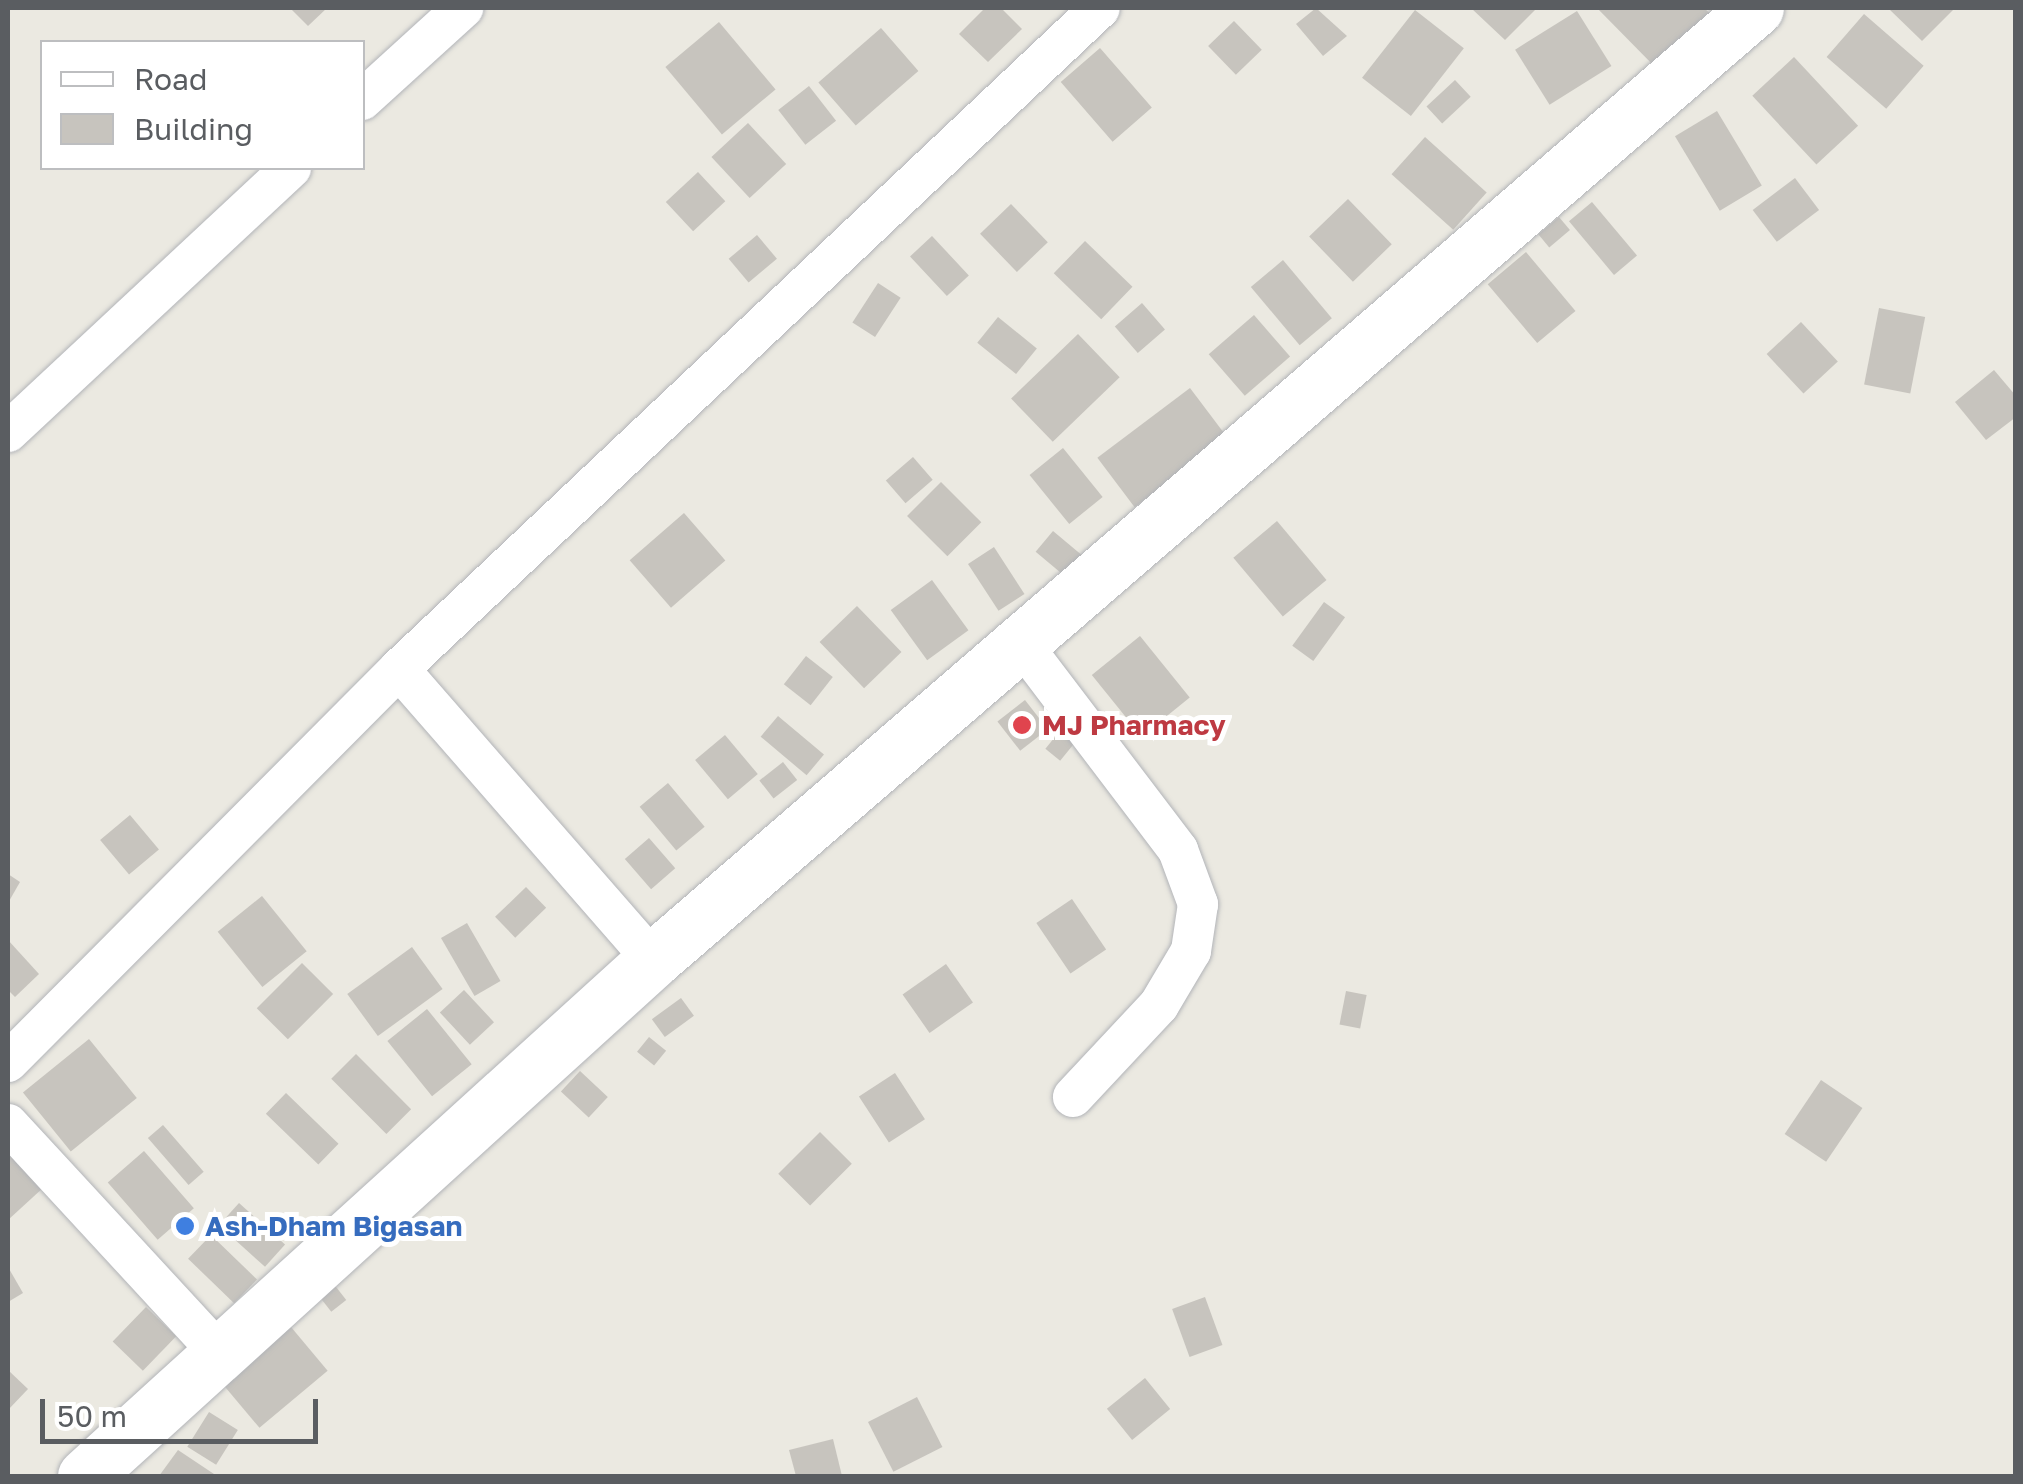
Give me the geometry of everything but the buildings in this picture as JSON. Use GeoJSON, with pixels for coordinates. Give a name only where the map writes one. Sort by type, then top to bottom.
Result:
{"type":"FeatureCollection","features":[{"type":"Feature","properties":{"kind":"street"},"geometry":{"type":"LineString","coordinates":[[365,97],[463,8]]}},
{"type":"Feature","properties":{"kind":"street"},"geometry":{"type":"LineString","coordinates":[[8,1062],[399,668],[1100,8]]}},
{"type":"Feature","properties":{"kind":"street"},"geometry":{"type":"LineString","coordinates":[[85,1476],[653,960],[1024,648],[1756,8]]}},
{"type":"Feature","properties":{"kind":"street"},"geometry":{"type":"LineString","coordinates":[[8,432],[290,170]]}},
{"type":"Feature","properties":{"kind":"street"},"geometry":{"type":"LineString","coordinates":[[1024,648],[1178,850],[1198,904],[1191,951],[1159,1005],[1073,1098]]}},
{"type":"Feature","properties":{"kind":"street"},"geometry":{"type":"LineString","coordinates":[[399,668],[653,960]]}},
{"type":"Feature","properties":{"kind":"street"},"geometry":{"type":"LineString","coordinates":[[8,1124],[220,1354]]}},
{"type":"Feature","properties":{"kind":"place","name":"MJ Pharmacy"},"geometry":{"type":"Point","coordinates":[1022,725]}},
{"type":"Feature","properties":{"kind":"place","name":"Ash-Dham Bigasan"},"geometry":{"type":"Point","coordinates":[185,1226]}}]}
